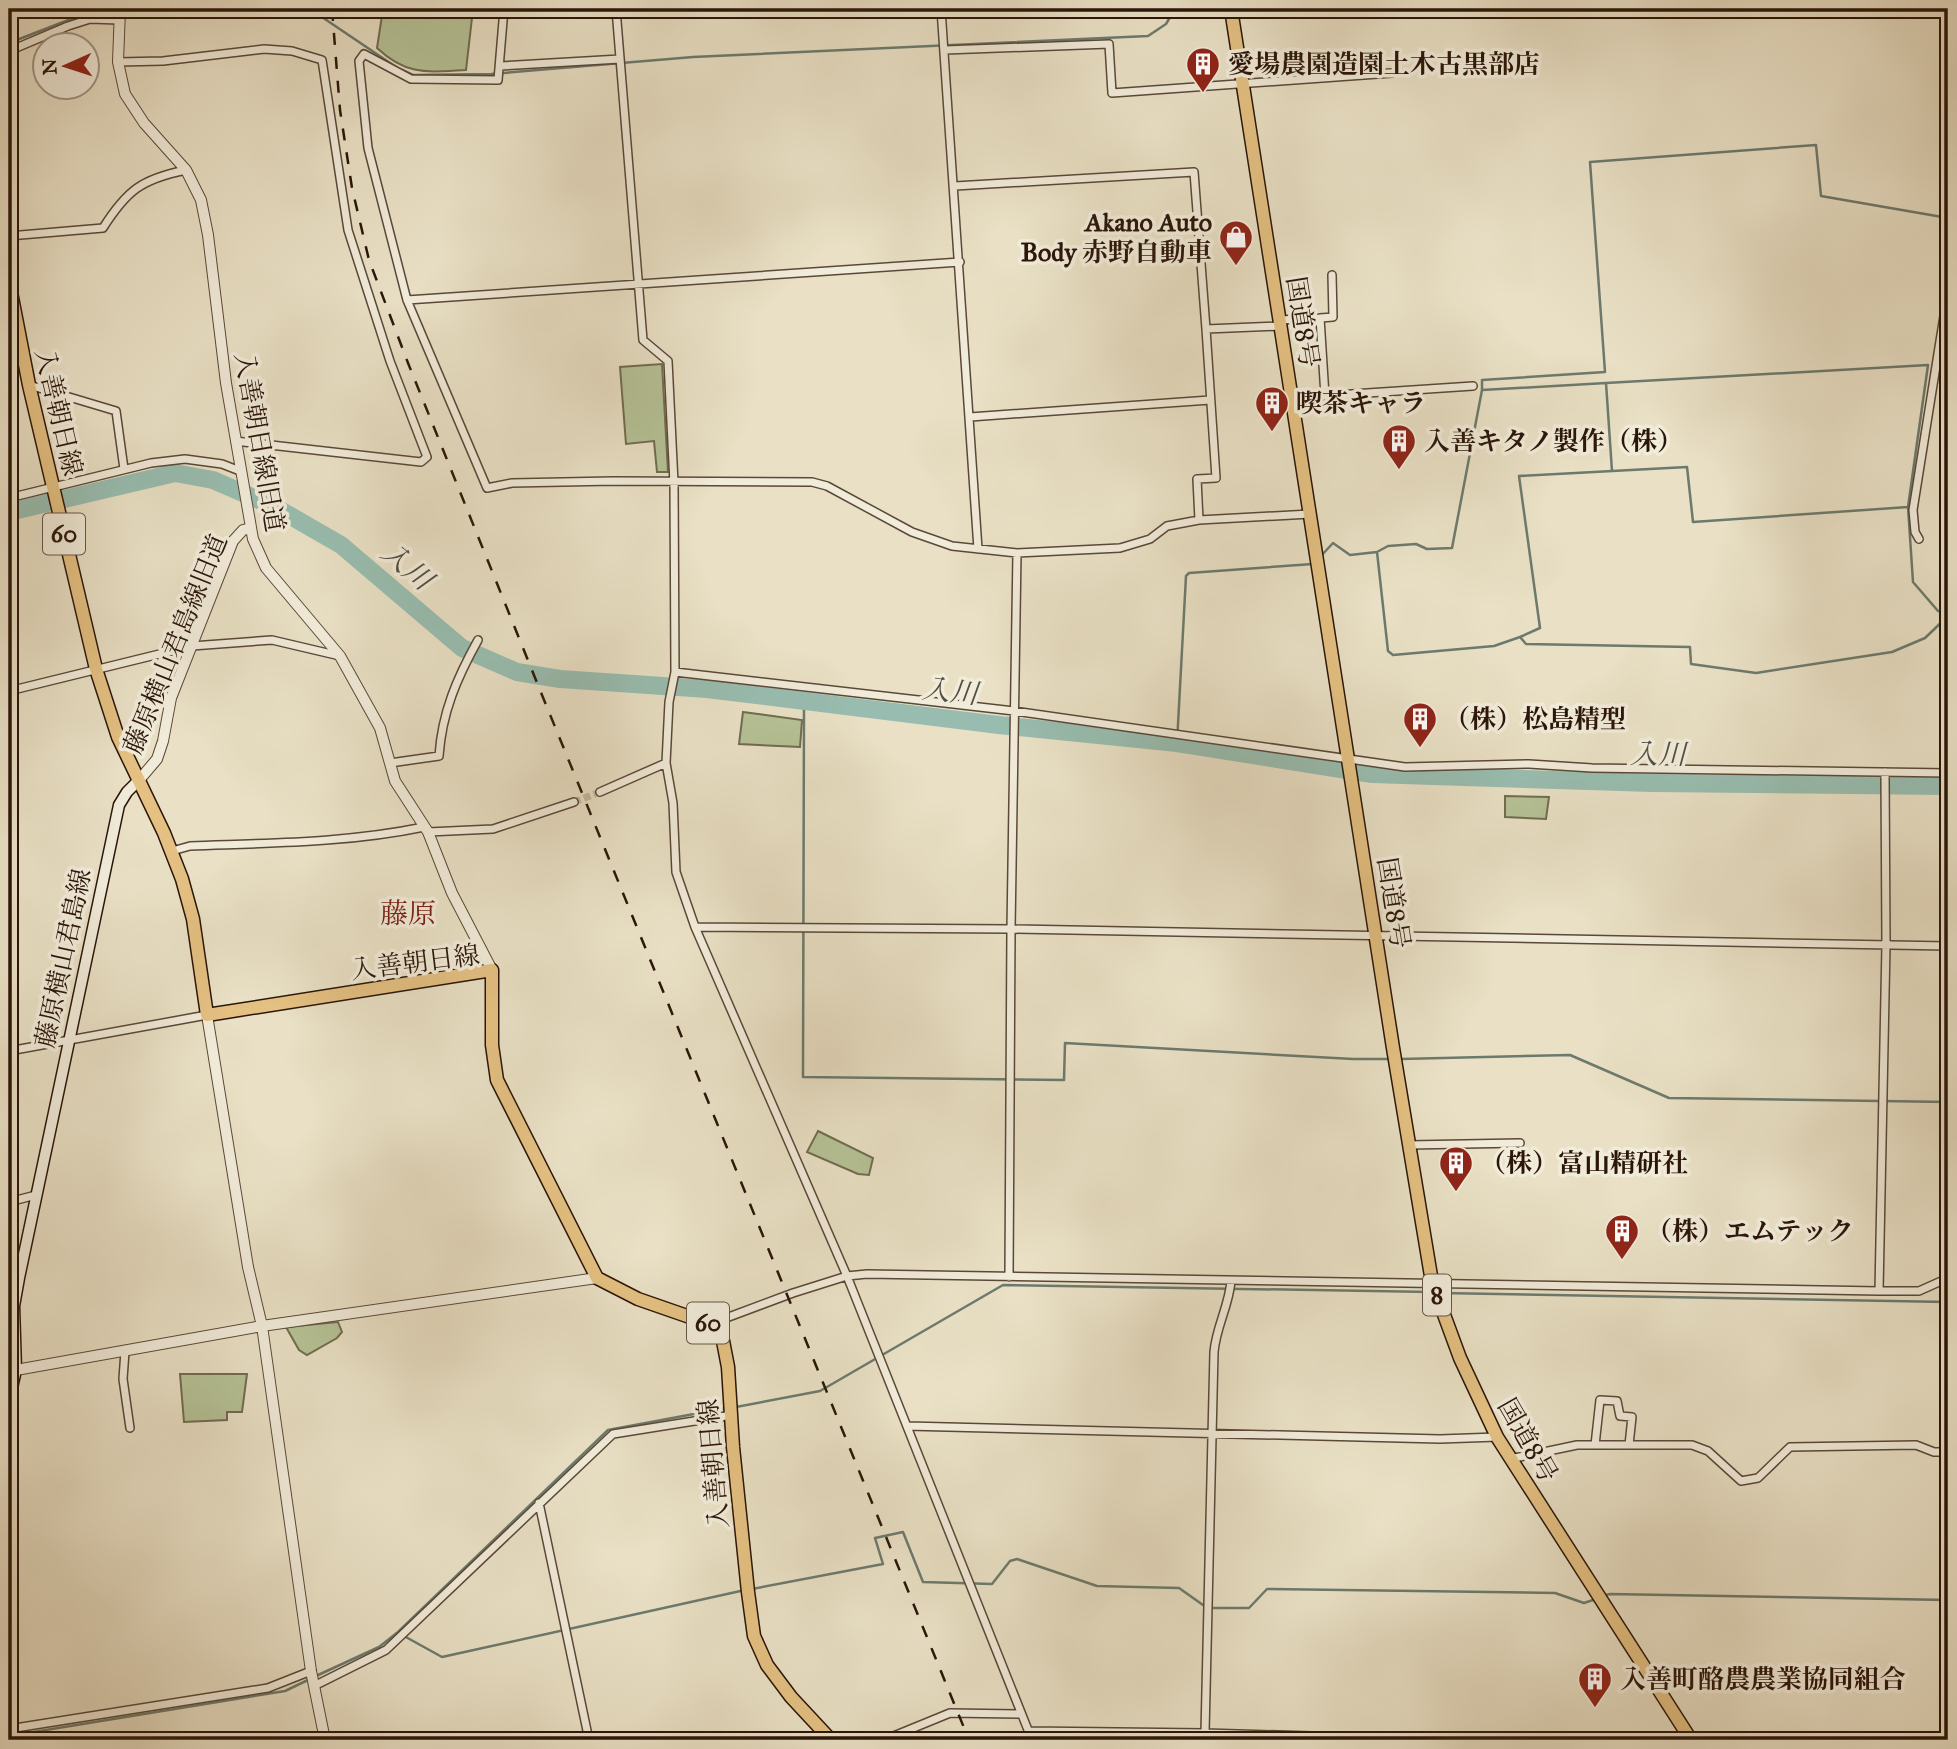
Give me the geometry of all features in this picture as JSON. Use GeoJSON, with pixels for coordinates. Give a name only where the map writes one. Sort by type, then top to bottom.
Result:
{"type":"FeatureCollection","features":[{"type":"Feature","properties":{"kind":"main road","name":"国道8号"},"geometry":{"type":"LineString","coordinates":[[1231,9],[1352,787],[1433,1282],[1460,1359],[1497,1437],[1691,1740]]}},
{"type":"Feature","properties":{"kind":"main road","name":"入善朝日線"},"geometry":{"type":"LineString","coordinates":[[9,282],[29,385],[96,670],[118,737],[172,852],[193,919],[207,1015],[492,970],[492,1045],[497,1080],[597,1278]]}},
{"type":"Feature","properties":{"kind":"main road","name":"藤原横山君島線"},"geometry":{"type":"LineString","coordinates":[[9,1401],[14,1306],[36,1195],[119,805],[140,779]]}},
{"type":"Feature","properties":{"kind":"main road","name":"60"},"geometry":{"type":"LineString","coordinates":[[597,1278],[638,1299],[710,1324]]}},
{"type":"Feature","properties":{"kind":"main road","name":"入善朝日線"},"geometry":{"type":"LineString","coordinates":[[710,1324],[718,1330],[726,1352],[746,1579],[754,1636],[767,1665],[827,1740]]}},
{"type":"Feature","properties":{"kind":"street","name":"入善朝日線旧道"},"geometry":{"type":"LineString","coordinates":[[120,9],[118,62],[125,94],[144,123],[186,170],[201,200],[235,440],[253,539],[266,568],[340,656],[380,728],[395,781],[426,830],[452,893],[492,970]]}},
{"type":"Feature","properties":{"kind":"street"},"geometry":{"type":"LineString","coordinates":[[505,9],[498,80],[411,79],[364,54],[359,61],[368,148],[407,300],[487,488],[512,483],[613,481],[812,482],[827,486],[912,532],[952,545],[1017,553],[1120,548],[1150,539],[1167,526],[1199,520],[1310,514]]}},
{"type":"Feature","properties":{"kind":"street"},"geometry":{"type":"LineString","coordinates":[[616,9],[643,340],[668,361],[674,483],[674,671],[669,702],[666,763],[673,803],[677,872],[695,927],[847,1276],[1032,1740]]}},
{"type":"Feature","properties":{"kind":"street"},"geometry":{"type":"LineString","coordinates":[[942,9],[978,549]]}},
{"type":"Feature","properties":{"kind":"street"},"geometry":{"type":"LineString","coordinates":[[9,51],[90,19],[119,20]]}},
{"type":"Feature","properties":{"kind":"street"},"geometry":{"type":"LineString","coordinates":[[945,50],[1109,44],[1112,93],[1392,73]]}},
{"type":"Feature","properties":{"kind":"street"},"geometry":{"type":"LineString","coordinates":[[118,62],[163,61],[264,49],[292,51],[323,60],[348,230],[390,361],[427,457],[421,462],[235,440]]}},
{"type":"Feature","properties":{"kind":"street"},"geometry":{"type":"LineString","coordinates":[[500,66],[620,59]]}},
{"type":"Feature","properties":{"kind":"street"},"geometry":{"type":"LineString","coordinates":[[9,236],[103,229],[123,199],[159,176],[186,170]]}},
{"type":"Feature","properties":{"kind":"street"},"geometry":{"type":"LineString","coordinates":[[955,186],[1194,172],[1216,478],[1197,479],[1199,520]]}},
{"type":"Feature","properties":{"kind":"street"},"geometry":{"type":"LineString","coordinates":[[407,300],[960,262]]}},
{"type":"Feature","properties":{"kind":"street"},"geometry":{"type":"LineString","coordinates":[[1206,329],[1333,317],[1332,275]]}},
{"type":"Feature","properties":{"kind":"street"},"geometry":{"type":"LineString","coordinates":[[1919,539],[1915,532],[1913,510],[1948,290]]}},
{"type":"Feature","properties":{"kind":"street"},"geometry":{"type":"LineString","coordinates":[[1320,318],[1325,396]]}},
{"type":"Feature","properties":{"kind":"street"},"geometry":{"type":"LineString","coordinates":[[29,385],[116,411],[124,469]]}},
{"type":"Feature","properties":{"kind":"street"},"geometry":{"type":"LineString","coordinates":[[1292,398],[1473,386]]}},
{"type":"Feature","properties":{"kind":"street"},"geometry":{"type":"LineString","coordinates":[[970,417],[1210,400]]}},
{"type":"Feature","properties":{"kind":"street"},"geometry":{"type":"LineString","coordinates":[[9,498],[151,463],[185,459],[222,464],[241,475]]}},
{"type":"Feature","properties":{"kind":"street","name":"藤原横山君島線旧道"},"geometry":{"type":"LineString","coordinates":[[140,779],[157,759],[171,698],[233,541],[243,530],[251,528]]}},
{"type":"Feature","properties":{"kind":"street"},"geometry":{"type":"LineString","coordinates":[[1009,1277],[1017,553]]}},
{"type":"Feature","properties":{"kind":"street"},"geometry":{"type":"LineString","coordinates":[[9,691],[192,646],[272,640],[340,656]]}},
{"type":"Feature","properties":{"kind":"street"},"geometry":{"type":"LineString","coordinates":[[390,763],[439,756],[441,729],[447,706],[455,684],[478,640]]}},
{"type":"Feature","properties":{"kind":"street"},"geometry":{"type":"LineString","coordinates":[[674,671],[1014,711],[1405,767],[1529,764],[1591,768],[1948,773]]}},
{"type":"Feature","properties":{"kind":"street"},"geometry":{"type":"LineString","coordinates":[[600,792],[666,763]]}},
{"type":"Feature","properties":{"kind":"street"},"geometry":{"type":"LineString","coordinates":[[1879,1291],[1886,945],[1886,774]]}},
{"type":"Feature","properties":{"kind":"street"},"geometry":{"type":"LineString","coordinates":[[172,852],[190,846],[313,842],[426,830],[493,829],[574,802]]}},
{"type":"Feature","properties":{"kind":"street"},"geometry":{"type":"LineString","coordinates":[[695,927],[1011,929],[1948,946]]}},
{"type":"Feature","properties":{"kind":"street"},"geometry":{"type":"LineString","coordinates":[[9,1051],[207,1015],[248,1267],[262,1326],[311,1671],[325,1740]]}},
{"type":"Feature","properties":{"kind":"street"},"geometry":{"type":"LineString","coordinates":[[1409,1145],[1520,1143]]}},
{"type":"Feature","properties":{"kind":"street"},"geometry":{"type":"LineString","coordinates":[[9,1202],[36,1195]]}},
{"type":"Feature","properties":{"kind":"street"},"geometry":{"type":"LineString","coordinates":[[710,1324],[847,1276],[867,1274],[1879,1291],[1919,1291],[1948,1278]]}},
{"type":"Feature","properties":{"kind":"street"},"geometry":{"type":"LineString","coordinates":[[12,1370],[262,1326],[597,1278]]}},
{"type":"Feature","properties":{"kind":"street"},"geometry":{"type":"LineString","coordinates":[[1205,1732],[1214,1341],[1230,1297],[1231,1281]]}},
{"type":"Feature","properties":{"kind":"street"},"geometry":{"type":"LineString","coordinates":[[125,1350],[123,1379],[130,1428]]}},
{"type":"Feature","properties":{"kind":"street"},"geometry":{"type":"LineString","coordinates":[[1595,1445],[1600,1400],[1617,1401],[1620,1416],[1632,1418],[1629,1445]]}},
{"type":"Feature","properties":{"kind":"street"},"geometry":{"type":"LineString","coordinates":[[314,1686],[386,1650],[613,1434],[732,1415]]}},
{"type":"Feature","properties":{"kind":"street"},"geometry":{"type":"LineString","coordinates":[[907,1426],[1497,1437]]}},
{"type":"Feature","properties":{"kind":"street"},"geometry":{"type":"LineString","coordinates":[[1510,1459],[1577,1445],[1692,1445],[1708,1451],[1741,1481],[1758,1478],[1790,1447],[1916,1445],[1934,1452],[1948,1452]]}},
{"type":"Feature","properties":{"kind":"street"},"geometry":{"type":"LineString","coordinates":[[539,1503],[589,1740]]}},
{"type":"Feature","properties":{"kind":"street"},"geometry":{"type":"LineString","coordinates":[[9,1729],[268,1688],[311,1671]]}},
{"type":"Feature","properties":{"kind":"street"},"geometry":{"type":"LineString","coordinates":[[884,1740],[950,1713],[1021,1714]]}},
{"type":"Feature","properties":{"kind":"street"},"geometry":{"type":"LineString","coordinates":[[1028,1731],[1205,1732],[1448,1740]]}},
{"type":"Feature","properties":{"kind":"street"},"geometry":{"type":"LineString","coordinates":[[780,1740],[804,1740]]}},
{"type":"Feature","properties":{"kind":"green space"},"geometry":{"type":"Polygon","coordinates":[[[383,9],[473,9],[466,70],[418,70],[398,64],[388,57],[377,48],[383,9]]]}},
{"type":"Feature","properties":{"kind":"green space"},"geometry":{"type":"Polygon","coordinates":[[[662,364],[668,472],[657,472],[654,441],[626,444],[620,367],[662,364]]]}},
{"type":"Feature","properties":{"kind":"green space"},"geometry":{"type":"Polygon","coordinates":[[[743,712],[802,720],[800,747],[739,744],[743,712]]]}},
{"type":"Feature","properties":{"kind":"green space"},"geometry":{"type":"Polygon","coordinates":[[[1505,796],[1549,797],[1546,819],[1505,817],[1505,796]]]}},
{"type":"Feature","properties":{"kind":"green space"},"geometry":{"type":"Polygon","coordinates":[[[818,1131],[873,1158],[869,1175],[858,1174],[807,1152],[818,1131]]]}},
{"type":"Feature","properties":{"kind":"green space"},"geometry":{"type":"Polygon","coordinates":[[[338,1322],[342,1332],[337,1338],[307,1355],[299,1350],[286,1327],[338,1322]]]}},
{"type":"Feature","properties":{"kind":"green space"},"geometry":{"type":"Polygon","coordinates":[[[180,1374],[247,1374],[242,1412],[227,1412],[227,1420],[184,1422],[180,1374]]]}},
{"type":"Feature","properties":{"kind":"waterway"},"geometry":{"type":"LineString","coordinates":[[124,12],[169,9]]}},
{"type":"Feature","properties":{"kind":"waterway"},"geometry":{"type":"LineString","coordinates":[[310,9],[396,67]]}},
{"type":"Feature","properties":{"kind":"waterway"},"geometry":{"type":"LineString","coordinates":[[402,70],[413,75],[491,74],[693,57],[1148,36],[1166,24],[1175,9]]}},
{"type":"Feature","properties":{"kind":"waterway"},"geometry":{"type":"LineString","coordinates":[[9,43],[84,14],[117,13]]}},
{"type":"Feature","properties":{"kind":"waterway"},"geometry":{"type":"LineString","coordinates":[[1320,557],[1333,543],[1350,555],[1377,552],[1388,546],[1416,544],[1427,549],[1452,548],[1482,380],[1605,372],[1590,162],[1816,145],[1821,196],[1948,218]]}},
{"type":"Feature","properties":{"kind":"waterway"},"geometry":{"type":"LineString","coordinates":[[1606,383],[1928,365],[1908,507],[1913,582],[1938,611],[1948,613]]}},
{"type":"Feature","properties":{"kind":"waterway"},"geometry":{"type":"LineString","coordinates":[[1482,390],[1606,383],[1612,471]]}},
{"type":"Feature","properties":{"kind":"waterway"},"geometry":{"type":"LineString","coordinates":[[1520,637],[1540,628],[1519,476],[1687,467],[1693,522],[1908,507]]}},
{"type":"Feature","properties":{"kind":"waterway","name":"入川"},"geometry":{"type":"LineString","coordinates":[[9,512],[175,473],[213,480],[275,507],[341,545],[462,648],[517,672],[560,679],[707,689],[999,725],[1177,743],[1372,774],[1652,783],[1948,786]]}},
{"type":"Feature","properties":{"kind":"waterway"},"geometry":{"type":"LineString","coordinates":[[1377,552],[1388,651],[1393,655],[1494,646],[1520,637],[1526,644],[1690,647],[1691,664],[1756,673],[1892,652],[1925,638],[1948,616]]}},
{"type":"Feature","properties":{"kind":"waterway"},"geometry":{"type":"LineString","coordinates":[[1177,743],[1186,576],[1189,573],[1313,564]]}},
{"type":"Feature","properties":{"kind":"waterway"},"geometry":{"type":"LineString","coordinates":[[804,702],[803,1077],[1064,1080],[1065,1043],[1391,1059]]}},
{"type":"Feature","properties":{"kind":"waterway"},"geometry":{"type":"LineString","coordinates":[[1401,1059],[1570,1055],[1669,1098],[1948,1102]]}},
{"type":"Feature","properties":{"kind":"waterway"},"geometry":{"type":"LineString","coordinates":[[736,1407],[820,1391],[1003,1285],[1431,1292]]}},
{"type":"Feature","properties":{"kind":"waterway"},"geometry":{"type":"LineString","coordinates":[[1441,1293],[1948,1302]]}},
{"type":"Feature","properties":{"kind":"waterway"},"geometry":{"type":"LineString","coordinates":[[316,1676],[379,1647],[398,1632],[608,1430],[726,1408]]}},
{"type":"Feature","properties":{"kind":"waterway"},"geometry":{"type":"LineString","coordinates":[[752,1589],[883,1564],[875,1538],[903,1532],[923,1582],[992,1584],[1010,1561],[1017,1559],[1097,1586],[1179,1588],[1203,1605],[1213,1608],[1249,1608],[1267,1589],[1555,1593],[1584,1603],[1596,1599]]}},
{"type":"Feature","properties":{"kind":"waterway"},"geometry":{"type":"LineString","coordinates":[[404,1636],[442,1657],[745,1590]]}},
{"type":"Feature","properties":{"kind":"waterway"},"geometry":{"type":"LineString","coordinates":[[1602,1596],[1948,1600]]}},
{"type":"Feature","properties":{"kind":"waterway"},"geometry":{"type":"LineString","coordinates":[[9,1736],[285,1691],[310,1679]]}},
{"type":"Feature","properties":{"kind":"tunnel"},"geometry":{"type":"LineString","coordinates":[[574,802],[600,792]]}},
{"type":"Feature","properties":{"kind":"railway"},"geometry":{"type":"LineString","coordinates":[[332,9],[340,110],[352,188],[369,260],[542,695],[969,1740]]}},
{"type":"Feature","properties":{"kind":"place","name":"愛場農園造園土木古黒部店"},"geometry":{"type":"Point","coordinates":[1203,94]}},
{"type":"Feature","properties":{"kind":"place","name":"Akano Auto Body 赤野自動車"},"geometry":{"type":"Point","coordinates":[1236,267]}},
{"type":"Feature","properties":{"kind":"place","name":"喫茶キャラ"},"geometry":{"type":"Point","coordinates":[1272,433]}},
{"type":"Feature","properties":{"kind":"place","name":"入善キタノ製作（株）"},"geometry":{"type":"Point","coordinates":[1399,471]}},
{"type":"Feature","properties":{"kind":"place","name":"（株）松島精型"},"geometry":{"type":"Point","coordinates":[1420,749]}},
{"type":"Feature","properties":{"kind":"place","name":"（株）富山精研社"},"geometry":{"type":"Point","coordinates":[1456,1193]}},
{"type":"Feature","properties":{"kind":"place","name":"（株）エムテック"},"geometry":{"type":"Point","coordinates":[1622,1261]}},
{"type":"Feature","properties":{"kind":"place","name":"入善町酪農農業協同組合"},"geometry":{"type":"Point","coordinates":[1595,1709]}},
{"type":"Feature","properties":{"kind":"district","name":"藤原"},"geometry":{"type":"Point","coordinates":[408,913]}}]}
